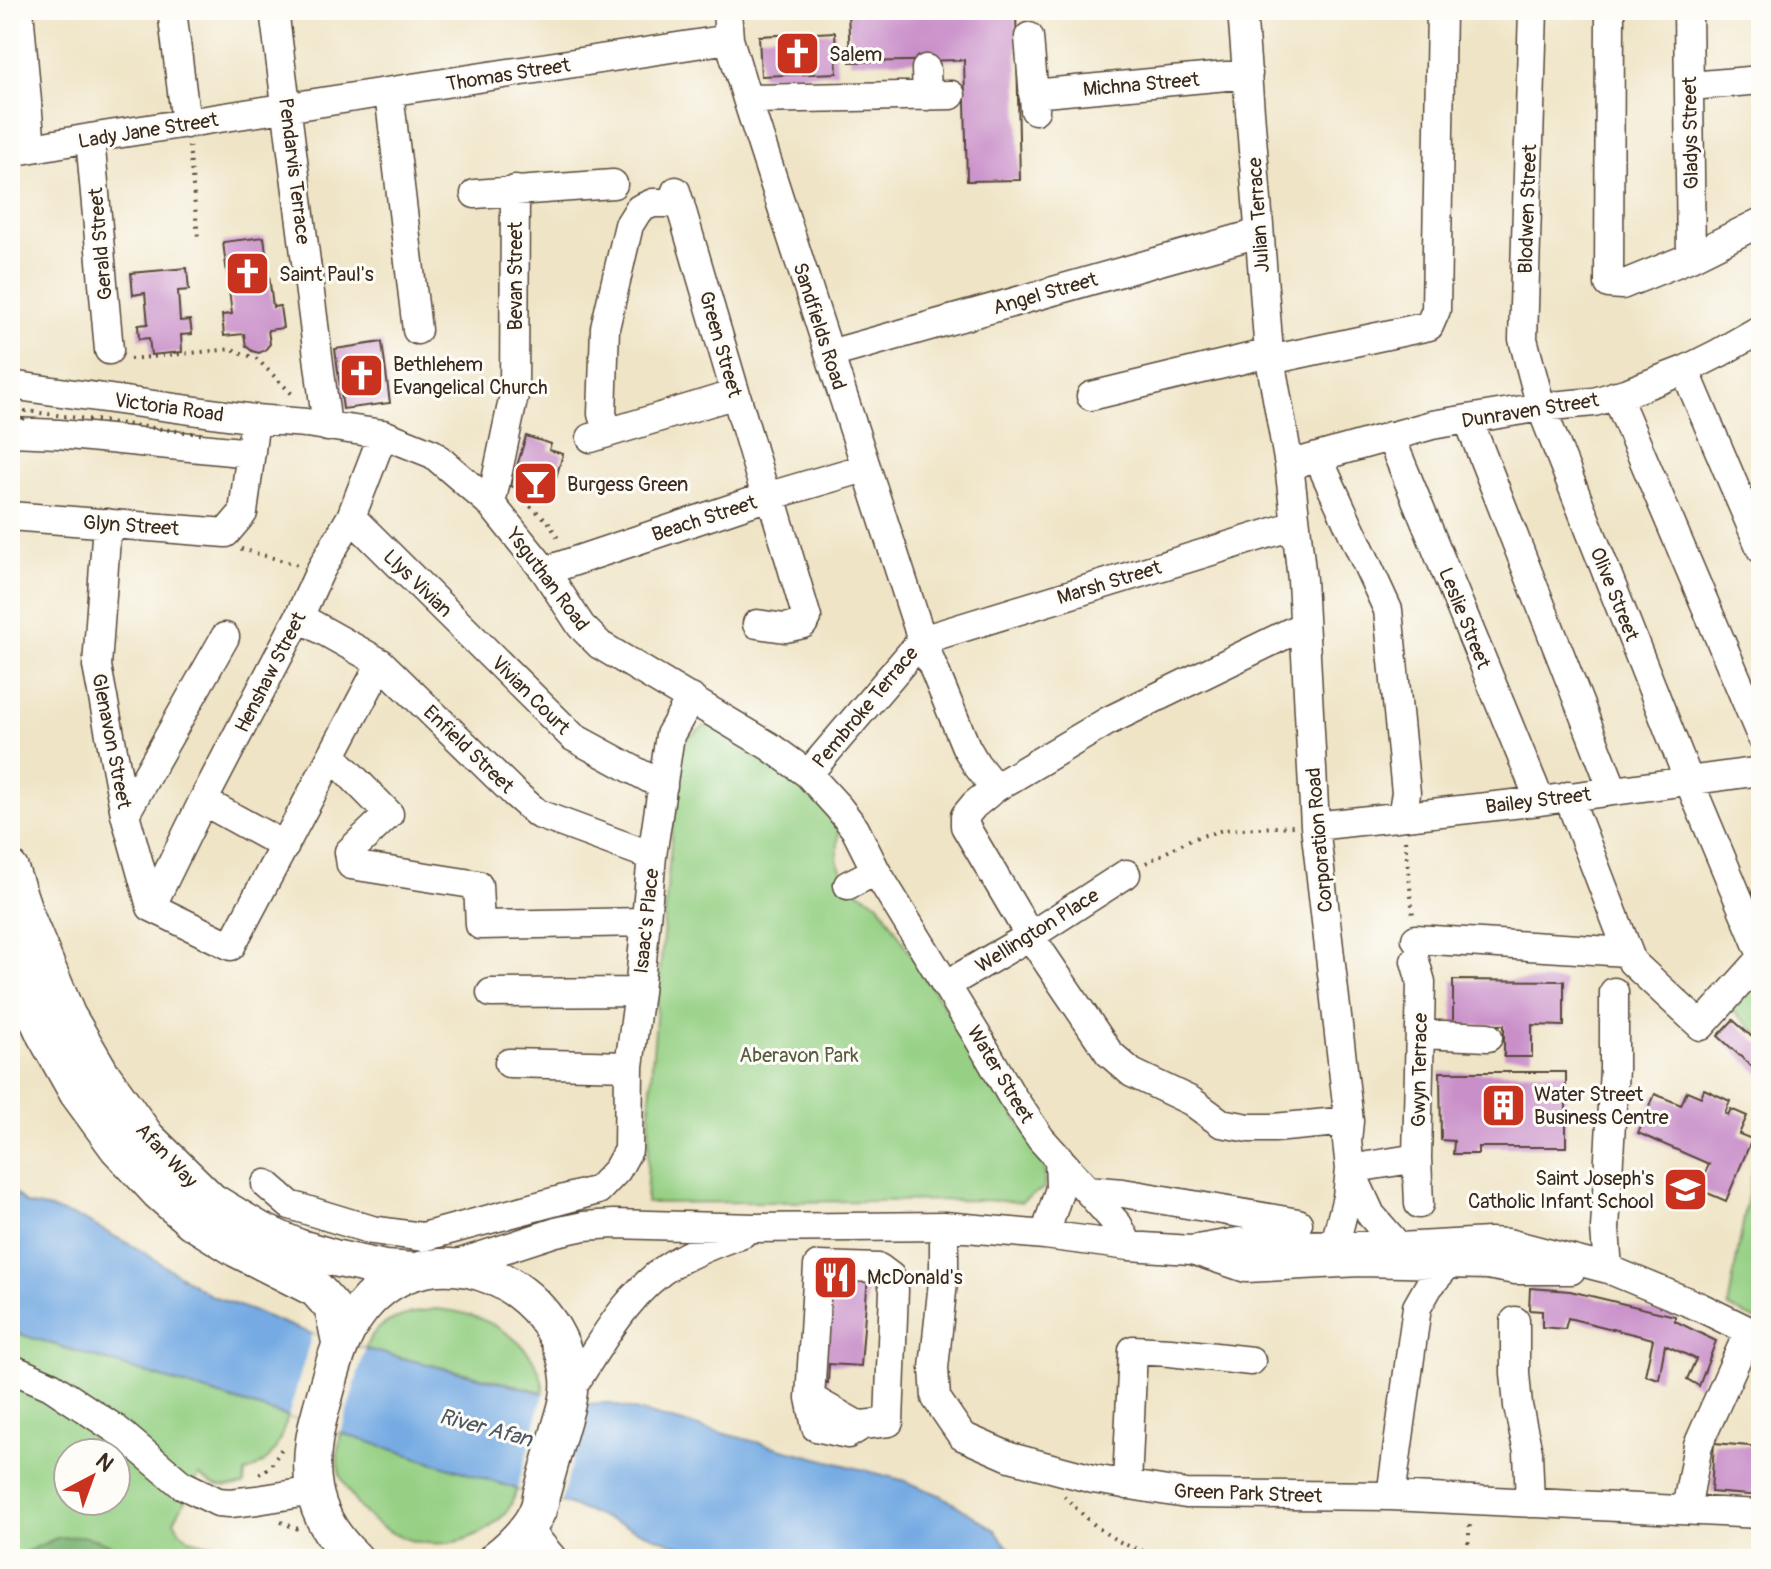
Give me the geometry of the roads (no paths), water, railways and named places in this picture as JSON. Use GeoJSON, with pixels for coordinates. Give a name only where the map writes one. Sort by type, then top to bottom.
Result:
{"type":"FeatureCollection","features":[{"type":"Feature","properties":{"kind":"main road","name":"Afan Way"},"geometry":{"type":"LineString","coordinates":[[10,869],[67,1015],[102,1075],[147,1138],[211,1201],[259,1230],[297,1247],[334,1258],[385,1269],[414,1271]]}},
{"type":"Feature","properties":{"kind":"main road","name":"Afan Way"},"geometry":{"type":"LineString","coordinates":[[10,959],[45,1035],[77,1092],[118,1148],[159,1192],[192,1221],[237,1249],[316,1289],[333,1308],[340,1342]]}},
{"type":"Feature","properties":{"kind":"main road"},"geometry":{"type":"LineString","coordinates":[[355,1559],[335,1539],[322,1516],[302,1430],[351,1322],[382,1288],[414,1271],[432,1267],[471,1268],[492,1275],[514,1288],[532,1302],[556,1334],[566,1363],[568,1396],[541,1504],[537,1513],[504,1551]]}},
{"type":"Feature","properties":{"kind":"street"},"geometry":{"type":"LineString","coordinates":[[19,10],[21,150]]}},
{"type":"Feature","properties":{"kind":"street"},"geometry":{"type":"LineString","coordinates":[[172,10],[186,124]]}},
{"type":"Feature","properties":{"kind":"street","name":"Pendarvis Terrace"},"geometry":{"type":"LineString","coordinates":[[274,10],[287,109],[316,425]]}},
{"type":"Feature","properties":{"kind":"street","name":"Sandfields Road"},"geometry":{"type":"LineString","coordinates":[[727,10],[729,39],[747,99],[922,640],[966,747],[995,788]]}},
{"type":"Feature","properties":{"kind":"street","name":"Julian Terrace"},"geometry":{"type":"LineString","coordinates":[[1242,10],[1269,356],[1280,419]]}},
{"type":"Feature","properties":{"kind":"street"},"geometry":{"type":"LineString","coordinates":[[1091,396],[1269,356],[1429,326],[1436,310],[1441,10]]}},
{"type":"Feature","properties":{"kind":"street","name":"Blodwen Street"},"geometry":{"type":"LineString","coordinates":[[1533,10],[1523,339],[1541,407]]}},
{"type":"Feature","properties":{"kind":"street"},"geometry":{"type":"LineString","coordinates":[[1610,10],[1609,284],[1622,285],[1691,257],[1761,222]]}},
{"type":"Feature","properties":{"kind":"street","name":"Gladys Street"},"geometry":{"type":"LineString","coordinates":[[1688,10],[1691,257]]}},
{"type":"Feature","properties":{"kind":"street","name":"Michna Street"},"geometry":{"type":"LineString","coordinates":[[1029,37],[1034,102],[1248,74]]}},
{"type":"Feature","properties":{"kind":"street","name":"Thomas Street"},"geometry":{"type":"LineString","coordinates":[[287,109],[729,39]]}},
{"type":"Feature","properties":{"kind":"street"},"geometry":{"type":"LineString","coordinates":[[1690,86],[1761,80]]}},
{"type":"Feature","properties":{"kind":"street"},"geometry":{"type":"LineString","coordinates":[[747,99],[935,87]]}},
{"type":"Feature","properties":{"kind":"street"},"geometry":{"type":"LineString","coordinates":[[389,93],[417,330]]}},
{"type":"Feature","properties":{"kind":"street","name":"Lady Jane Street"},"geometry":{"type":"LineString","coordinates":[[21,150],[287,109]]}},
{"type":"Feature","properties":{"kind":"street","name":"Gerald Street"},"geometry":{"type":"LineString","coordinates":[[90,138],[109,350]]}},
{"type":"Feature","properties":{"kind":"street"},"geometry":{"type":"LineString","coordinates":[[475,194],[613,184]]}},
{"type":"Feature","properties":{"kind":"street","name":"Bevan Street"},"geometry":{"type":"LineString","coordinates":[[494,493],[514,395],[515,190]]}},
{"type":"Feature","properties":{"kind":"street","name":"Green Street"},"geometry":{"type":"LineString","coordinates":[[736,394],[599,435],[605,328],[629,225],[639,209],[678,197],[807,618],[803,624],[785,628],[757,624]]}},
{"type":"Feature","properties":{"kind":"street","name":"Angel Street"},"geometry":{"type":"LineString","coordinates":[[830,354],[1259,233]]}},
{"type":"Feature","properties":{"kind":"street","name":"Dunraven Street"},"geometry":{"type":"LineString","coordinates":[[1289,465],[1432,425],[1541,407],[1594,402],[1758,340]]}},
{"type":"Feature","properties":{"kind":"street"},"geometry":{"type":"LineString","coordinates":[[1685,370],[1761,549]]}},
{"type":"Feature","properties":{"kind":"street","name":"Victoria Road"},"geometry":{"type":"LineString","coordinates":[[10,385],[316,425]]}},
{"type":"Feature","properties":{"kind":"street"},"geometry":{"type":"LineString","coordinates":[[1616,395],[1761,736]]}},
{"type":"Feature","properties":{"kind":"street","name":"Olive Street"},"geometry":{"type":"LineString","coordinates":[[1541,407],[1689,781],[1761,953]]}},
{"type":"Feature","properties":{"kind":"street"},"geometry":{"type":"LineString","coordinates":[[17,426],[59,434],[251,453],[255,419]]}},
{"type":"Feature","properties":{"kind":"street","name":"Corporation Road"},"geometry":{"type":"LineString","coordinates":[[1280,419],[1289,465],[1302,580],[1315,826],[1349,1121],[1347,1141],[1350,1169],[1417,1307]]}},
{"type":"Feature","properties":{"kind":"street"},"geometry":{"type":"LineString","coordinates":[[1468,419],[1613,790]]}},
{"type":"Feature","properties":{"kind":"street","name":"Ysguthan Road"},"geometry":{"type":"LineString","coordinates":[[316,425],[383,434],[433,454],[494,493],[558,566],[581,626],[600,645],[769,746],[808,774]]}},
{"type":"Feature","properties":{"kind":"street","name":"Henshaw Street"},"geometry":{"type":"LineString","coordinates":[[151,907],[320,571],[351,517],[383,434]]}},
{"type":"Feature","properties":{"kind":"street","name":"Leslie Street"},"geometry":{"type":"LineString","coordinates":[[1390,436],[1627,952]]}},
{"type":"Feature","properties":{"kind":"street","name":"Glyn Street"},"geometry":{"type":"LineString","coordinates":[[10,516],[107,523],[234,523],[251,453]]}},
{"type":"Feature","properties":{"kind":"street"},"geometry":{"type":"LineString","coordinates":[[1321,456],[1325,473],[1388,610],[1406,793],[1402,816]]}},
{"type":"Feature","properties":{"kind":"street","name":"Beach Street"},"geometry":{"type":"LineString","coordinates":[[558,566],[865,468]]}},
{"type":"Feature","properties":{"kind":"street","name":"Llys Vivian"},"geometry":{"type":"LineString","coordinates":[[351,517],[485,649]]}},
{"type":"Feature","properties":{"kind":"street","name":"Glenavon Street"},"geometry":{"type":"LineString","coordinates":[[107,523],[97,666],[125,814],[151,907]]}},
{"type":"Feature","properties":{"kind":"street","name":"Marsh Street"},"geometry":{"type":"LineString","coordinates":[[922,640],[1296,525]]}},
{"type":"Feature","properties":{"kind":"street","name":"Enfield Street"},"geometry":{"type":"LineString","coordinates":[[299,617],[381,663],[538,814],[652,856]]}},
{"type":"Feature","properties":{"kind":"street"},"geometry":{"type":"LineString","coordinates":[[1303,626],[1108,721],[995,788],[965,816],[965,826],[1030,936],[1109,1053],[1132,1073],[1191,1101],[1221,1123],[1274,1128],[1349,1121]]}},
{"type":"Feature","properties":{"kind":"street"},"geometry":{"type":"LineString","coordinates":[[125,814],[225,637]]}},
{"type":"Feature","properties":{"kind":"street","name":"Pembroke Terrace"},"geometry":{"type":"LineString","coordinates":[[808,774],[922,640]]}},
{"type":"Feature","properties":{"kind":"street","name":"Vivian Court"},"geometry":{"type":"LineString","coordinates":[[485,649],[573,737],[663,786]]}},
{"type":"Feature","properties":{"kind":"street"},"geometry":{"type":"LineString","coordinates":[[151,907],[231,946],[381,663]]}},
{"type":"Feature","properties":{"kind":"street","name":"Isaac's Place"},"geometry":{"type":"LineString","coordinates":[[266,1184],[290,1205],[372,1230],[423,1237],[598,1190],[617,1170],[628,1150],[629,1066],[652,856],[670,735],[691,698]]}},
{"type":"Feature","properties":{"kind":"street"},"geometry":{"type":"LineString","coordinates":[[332,756],[389,814],[349,852],[351,865],[478,885],[480,925],[645,922]]}},
{"type":"Feature","properties":{"kind":"street","name":"Bailey Street"},"geometry":{"type":"LineString","coordinates":[[1315,826],[1761,771]]}},
{"type":"Feature","properties":{"kind":"street","name":"Water Street"},"geometry":{"type":"LineString","coordinates":[[808,774],[855,829],[876,871],[1011,1095],[1041,1139],[1118,1225],[1129,1246]]}},
{"type":"Feature","properties":{"kind":"street"},"geometry":{"type":"LineString","coordinates":[[203,801],[285,846]]}},
{"type":"Feature","properties":{"kind":"street"},"geometry":{"type":"LineString","coordinates":[[848,885],[876,871]]}},
{"type":"Feature","properties":{"kind":"street","name":"Wellington Place"},"geometry":{"type":"LineString","coordinates":[[946,985],[1126,874]]}},
{"type":"Feature","properties":{"kind":"street"},"geometry":{"type":"LineString","coordinates":[[1627,952],[1632,962],[1701,1026],[1761,959]]}},
{"type":"Feature","properties":{"kind":"street","name":"Gwyn Terrace"},"geometry":{"type":"LineString","coordinates":[[1419,1204],[1417,1158],[1422,966],[1627,952]]}},
{"type":"Feature","properties":{"kind":"street"},"geometry":{"type":"LineString","coordinates":[[491,993],[639,992]]}},
{"type":"Feature","properties":{"kind":"street"},"geometry":{"type":"LineString","coordinates":[[1608,1269],[1605,1229],[1614,1069],[1614,992]]}},
{"type":"Feature","properties":{"kind":"street"},"geometry":{"type":"LineString","coordinates":[[1420,1034],[1488,1037]]}},
{"type":"Feature","properties":{"kind":"street"},"geometry":{"type":"LineString","coordinates":[[509,1063],[629,1066]]}},
{"type":"Feature","properties":{"kind":"street"},"geometry":{"type":"LineString","coordinates":[[1045,1235],[1060,1188],[1059,1158]]}},
{"type":"Feature","properties":{"kind":"street"},"geometry":{"type":"LineString","coordinates":[[1335,1244],[1347,1197],[1350,1169],[1417,1158]]}},
{"type":"Feature","properties":{"kind":"street"},"geometry":{"type":"LineString","coordinates":[[1087,1190],[1123,1193],[1298,1223]]}},
{"type":"Feature","properties":{"kind":"street"},"geometry":{"type":"LineString","coordinates":[[451,1266],[556,1232],[614,1224],[755,1228],[944,1226],[1129,1246],[1191,1250],[1238,1242],[1335,1244],[1448,1264],[1487,1265],[1515,1270],[1608,1269]]}},
{"type":"Feature","properties":{"kind":"street","name":"Green Park Street"},"geometry":{"type":"LineString","coordinates":[[944,1226],[944,1272],[934,1368],[936,1398],[962,1436],[1010,1457],[1093,1479],[1186,1494],[1391,1496],[1761,1514]]}},
{"type":"Feature","properties":{"kind":"street"},"geometry":{"type":"LineString","coordinates":[[568,1396],[616,1320],[645,1286],[695,1252],[755,1228]]}},
{"type":"Feature","properties":{"kind":"street"},"geometry":{"type":"LineString","coordinates":[[1191,1250],[1246,1268],[1360,1262],[1489,1242],[1508,1243],[1608,1269],[1700,1307],[1755,1335],[1698,1445],[1686,1510]]}},
{"type":"Feature","properties":{"kind":"street"},"geometry":{"type":"LineString","coordinates":[[1335,1244],[1360,1262]]}},
{"type":"Feature","properties":{"kind":"street"},"geometry":{"type":"LineString","coordinates":[[1391,1496],[1417,1307],[1429,1286],[1448,1264]]}},
{"type":"Feature","properties":{"kind":"street"},"geometry":{"type":"LineString","coordinates":[[818,1266],[879,1268],[891,1277],[894,1290],[892,1372],[876,1424],[848,1434],[816,1427],[810,1398],[818,1266]]}},
{"type":"Feature","properties":{"kind":"street"},"geometry":{"type":"LineString","coordinates":[[1515,1321],[1515,1373],[1528,1452],[1530,1503]]}},
{"type":"Feature","properties":{"kind":"street"},"geometry":{"type":"LineString","coordinates":[[1127,1485],[1133,1350],[1251,1361]]}},
{"type":"Feature","properties":{"kind":"street"},"geometry":{"type":"LineString","coordinates":[[10,1368],[51,1386],[117,1430],[181,1484],[218,1502],[257,1500],[314,1491]]}},
{"type":"Feature","properties":{"kind":"street"},"geometry":{"type":"LineString","coordinates":[[892,1372],[934,1368]]}},
{"type":"Feature","properties":{"kind":"street"},"geometry":{"type":"LineString","coordinates":[[504,1551],[538,1541],[553,1559]]}},
{"type":"Feature","properties":{"kind":"water","name":"River Afan"},"geometry":{"type":"Polygon","coordinates":[[[10,1188],[26,1204],[84,1220],[140,1250],[210,1295],[312,1334],[588,1404],[607,1403],[902,1480],[942,1496],[995,1530],[1018,1556],[1025,1559],[715,1559],[561,1502],[10,1331],[10,1188]]]}},
{"type":"Feature","properties":{"kind":"place","name":"Salem"},"geometry":{"type":"Point","coordinates":[798,54]}},
{"type":"Feature","properties":{"kind":"place","name":"Saint Paul's"},"geometry":{"type":"Point","coordinates":[248,274]}},
{"type":"Feature","properties":{"kind":"place","name":"Bethlehem Evangelical Church"},"geometry":{"type":"Point","coordinates":[362,376]}},
{"type":"Feature","properties":{"kind":"place","name":"Burgess Green"},"geometry":{"type":"Point","coordinates":[536,484]}},
{"type":"Feature","properties":{"kind":"place","name":"Water Street Business Centre"},"geometry":{"type":"Point","coordinates":[1503,1106]}},
{"type":"Feature","properties":{"kind":"place","name":"Saint Joseph's Catholic Infant School"},"geometry":{"type":"Point","coordinates":[1685,1190]}},
{"type":"Feature","properties":{"kind":"place","name":"McDonald's"},"geometry":{"type":"Point","coordinates":[836,1277]}},
{"type":"Feature","properties":{"kind":"park label","name":"Aberavon Park"},"geometry":{"type":"Point","coordinates":[799,1055]}}]}
